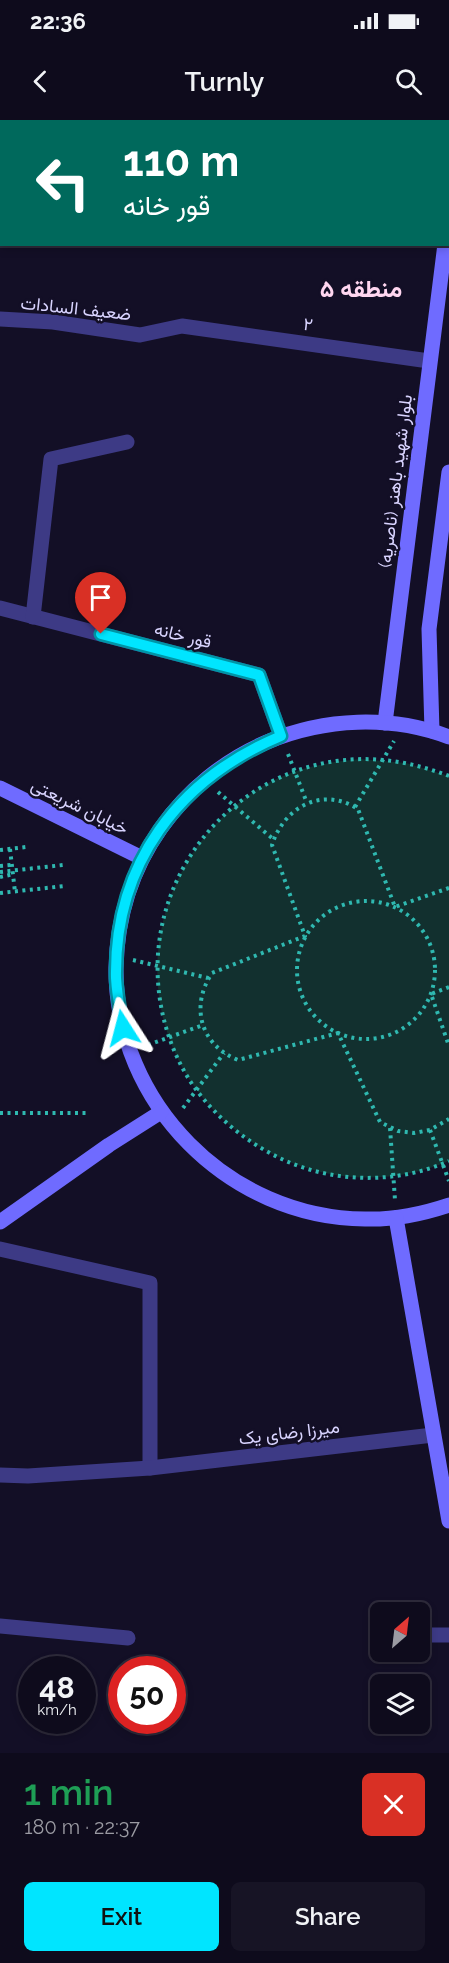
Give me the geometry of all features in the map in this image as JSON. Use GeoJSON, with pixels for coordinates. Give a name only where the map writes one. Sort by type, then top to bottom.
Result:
{"type":"FeatureCollection","features":[{"type":"Feature","properties":{"kind":"main road","name":"بلوار شهید باهنر (ناصریه)"},"geometry":{"type":"LineString","coordinates":[[385,723],[445,246]]}},
{"type":"Feature","properties":{"kind":"main road"},"geometry":{"type":"LineString","coordinates":[[449,472],[429,629],[444,733],[385,723],[332,724],[281,736],[241,754],[204,780],[169,816],[142,858],[124,906],[116,957],[119,1004],[130,1051],[138,1072],[171,1125],[216,1169],[271,1200],[302,1211],[332,1217],[396,1218],[449,1205]]}},
{"type":"Feature","properties":{"kind":"main road","name":"خیابان شریعتی"},"geometry":{"type":"LineString","coordinates":[[0,788],[142,858]]}},
{"type":"Feature","properties":{"kind":"main road"},"geometry":{"type":"LineString","coordinates":[[0,1222],[109,1145],[161,1112]]}},
{"type":"Feature","properties":{"kind":"main road"},"geometry":{"type":"LineString","coordinates":[[396,1218],[449,1521]]}},
{"type":"Feature","properties":{"kind":"street","name":"ضعیف السادات"},"geometry":{"type":"LineString","coordinates":[[0,320],[53,322],[140,335],[182,326]]}},
{"type":"Feature","properties":{"kind":"street","name":"۲"},"geometry":{"type":"LineString","coordinates":[[182,326],[429,361]]}},
{"type":"Feature","properties":{"kind":"street"},"geometry":{"type":"LineString","coordinates":[[33,617],[51,459],[127,442]]}},
{"type":"Feature","properties":{"kind":"street","name":"قور خانه"},"geometry":{"type":"LineString","coordinates":[[0,608],[259,675],[281,736]]}},
{"type":"Feature","properties":{"kind":"street"},"geometry":{"type":"LineString","coordinates":[[0,1249],[150,1283],[150,1468]]}},
{"type":"Feature","properties":{"kind":"street","name":"میرزا رضای یک"},"geometry":{"type":"LineString","coordinates":[[0,1475],[28,1476],[150,1468],[433,1435]]}},
{"type":"Feature","properties":{"kind":"street"},"geometry":{"type":"LineString","coordinates":[[0,1626],[128,1638]]}},
{"type":"Feature","properties":{"kind":"street"},"geometry":{"type":"LineString","coordinates":[[430,1635],[449,1635]]}},
{"type":"Feature","properties":{"kind":"path"},"geometry":{"type":"LineString","coordinates":[[355,807],[404,725]]}},
{"type":"Feature","properties":{"kind":"path"},"geometry":{"type":"LineString","coordinates":[[281,736],[307,803]]}},
{"type":"Feature","properties":{"kind":"path"},"geometry":{"type":"LineString","coordinates":[[449,776],[414,765],[382,760],[338,761],[295,772],[263,786],[234,806],[215,824],[198,844],[184,866],[172,889],[162,922],[157,966],[162,1014],[181,1065],[213,1110],[250,1142],[287,1161],[319,1172],[344,1176],[368,1178],[393,1176],[418,1172],[449,1161]]}},
{"type":"Feature","properties":{"kind":"path"},"geometry":{"type":"LineString","coordinates":[[204,780],[273,839]]}},
{"type":"Feature","properties":{"kind":"path"},"geometry":{"type":"LineString","coordinates":[[305,936],[272,845],[286,817],[307,803],[331,800],[358,809],[395,907]]}},
{"type":"Feature","properties":{"kind":"path"},"geometry":{"type":"LineString","coordinates":[[0,850],[26,847]]}},
{"type":"Feature","properties":{"kind":"path"},"geometry":{"type":"LineString","coordinates":[[10,849],[15,892]]}},
{"type":"Feature","properties":{"kind":"path"},"geometry":{"type":"LineString","coordinates":[[0,872],[63,865]]}},
{"type":"Feature","properties":{"kind":"path"},"geometry":{"type":"LineString","coordinates":[[0,866],[13,870]]}},
{"type":"Feature","properties":{"kind":"path"},"geometry":{"type":"LineString","coordinates":[[0,877],[13,870]]}},
{"type":"Feature","properties":{"kind":"path"},"geometry":{"type":"LineString","coordinates":[[0,893],[65,886]]}},
{"type":"Feature","properties":{"kind":"path"},"geometry":{"type":"LineString","coordinates":[[395,907],[449,888]]}},
{"type":"Feature","properties":{"kind":"path"},"geometry":{"type":"LineString","coordinates":[[367,900],[395,907],[419,925],[433,950],[435,980],[431,994],[424,1009],[400,1030],[369,1039],[353,1038],[338,1033],[323,1024],[303,999],[296,967],[299,950],[305,936],[325,913],[338,906],[367,900]]}},
{"type":"Feature","properties":{"kind":"path"},"geometry":{"type":"LineString","coordinates":[[305,936],[212,973],[200,1001],[203,1025],[209,1038],[224,1053],[238,1060],[338,1033]]}},
{"type":"Feature","properties":{"kind":"path"},"geometry":{"type":"LineString","coordinates":[[116,957],[208,978]]}},
{"type":"Feature","properties":{"kind":"path"},"geometry":{"type":"LineString","coordinates":[[431,994],[449,987]]}},
{"type":"Feature","properties":{"kind":"path"},"geometry":{"type":"LineString","coordinates":[[431,994],[449,1046]]}},
{"type":"Feature","properties":{"kind":"path"},"geometry":{"type":"LineString","coordinates":[[130,1051],[203,1025]]}},
{"type":"Feature","properties":{"kind":"path"},"geometry":{"type":"LineString","coordinates":[[338,1033],[380,1122],[390,1128],[414,1133],[430,1130],[449,1119]]}},
{"type":"Feature","properties":{"kind":"path"},"geometry":{"type":"LineString","coordinates":[[171,1125],[224,1053]]}},
{"type":"Feature","properties":{"kind":"path"},"geometry":{"type":"LineString","coordinates":[[0,1113],[90,1113]]}},
{"type":"Feature","properties":{"kind":"path"},"geometry":{"type":"LineString","coordinates":[[390,1128],[396,1218]]}},
{"type":"Feature","properties":{"kind":"path"},"geometry":{"type":"LineString","coordinates":[[430,1130],[449,1181]]}},
{"type":"Feature","properties":{"kind":"green space"},"geometry":{"type":"Polygon","coordinates":[[[360,759],[406,763],[449,776],[449,1161],[397,1176],[360,1177],[324,1173],[277,1156],[237,1132],[203,1098],[178,1059],[163,1017],[157,973],[161,930],[174,888],[195,850],[224,815],[261,787],[284,775],[322,764],[360,759]]]}},
{"type":"Feature","properties":{"kind":"district","name":"منطقه ۵"},"geometry":{"type":"Point","coordinates":[361,288]}},
{"type":"Feature","properties":{"kind":"route"},"geometry":{"type":"LineString","coordinates":[[101,634],[259,675],[281,736],[241,754],[204,780],[169,816],[142,858],[124,906],[116,957],[116,980],[123,1028]]}}]}
